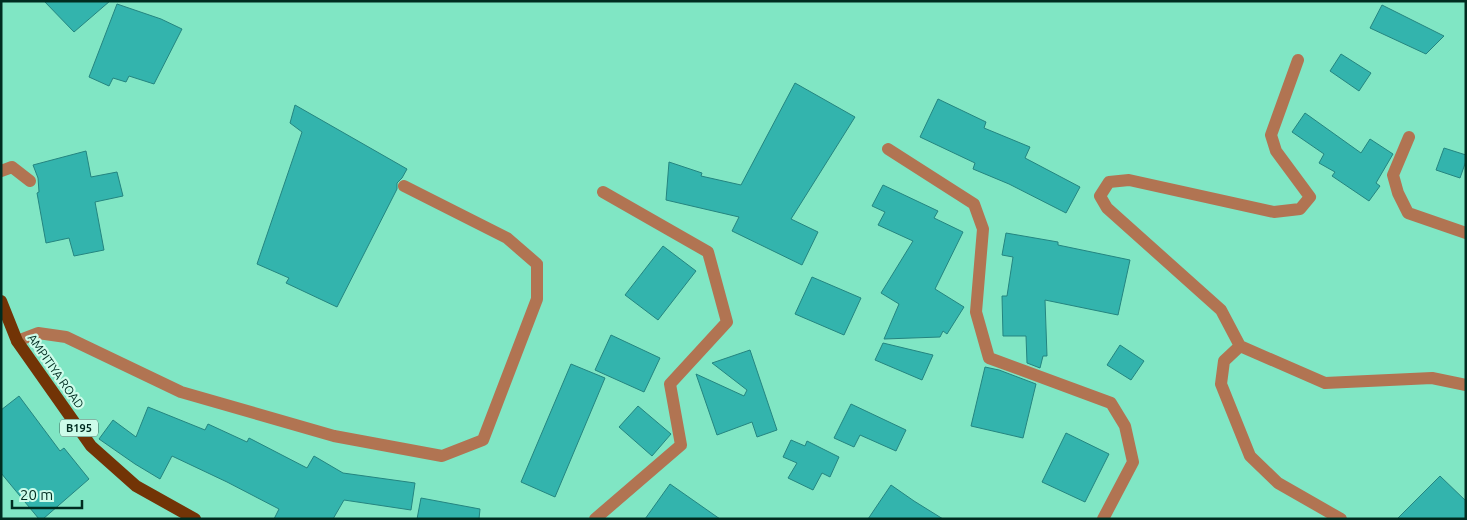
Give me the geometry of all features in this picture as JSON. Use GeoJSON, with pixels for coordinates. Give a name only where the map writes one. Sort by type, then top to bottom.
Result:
{"type":"FeatureCollection","features":[{"type":"Feature","properties":{"kind":"main road","name":"AMPITIYA ROAD"},"geometry":{"type":"LineString","coordinates":[[1,301],[18,341],[91,446],[136,486],[196,519]]}},
{"type":"Feature","properties":{"kind":"lane"},"geometry":{"type":"LineString","coordinates":[[1298,60],[1271,135],[1276,152],[1310,197],[1300,209],[1274,212],[1129,180],[1109,182],[1100,196],[1107,208],[1221,310],[1240,346],[1325,383],[1432,378],[1466,385]]}},
{"type":"Feature","properties":{"kind":"lane"},"geometry":{"type":"LineString","coordinates":[[1408,137],[1393,175],[1398,193],[1408,213],[1466,233]]}},
{"type":"Feature","properties":{"kind":"lane"},"geometry":{"type":"LineString","coordinates":[[888,149],[974,204],[982,229],[976,312],[989,358],[1111,403],[1125,426],[1133,462],[1103,519]]}},
{"type":"Feature","properties":{"kind":"lane"},"geometry":{"type":"LineString","coordinates":[[1,171],[12,167],[30,181]]}},
{"type":"Feature","properties":{"kind":"lane"},"geometry":{"type":"LineString","coordinates":[[18,341],[38,333],[66,337],[181,392],[334,436],[442,456],[483,440],[537,299],[537,264],[507,238],[404,186]]}},
{"type":"Feature","properties":{"kind":"lane"},"geometry":{"type":"LineString","coordinates":[[595,519],[681,445],[670,384],[727,322],[708,252],[603,192]]}},
{"type":"Feature","properties":{"kind":"lane"},"geometry":{"type":"LineString","coordinates":[[1240,346],[1224,361],[1221,384],[1250,456],[1278,483],[1341,519]]}},
{"type":"Feature","properties":{"kind":"building"},"geometry":{"type":"Polygon","coordinates":[[[44,1],[110,1],[74,32],[44,1]]]}},
{"type":"Feature","properties":{"kind":"building"},"geometry":{"type":"Polygon","coordinates":[[[117,4],[161,19],[182,29],[154,84],[129,76],[126,82],[113,78],[109,86],[89,77],[117,4]]]}},
{"type":"Feature","properties":{"kind":"building"},"geometry":{"type":"Polygon","coordinates":[[[1382,5],[1444,36],[1426,54],[1370,28],[1382,5]]]}},
{"type":"Feature","properties":{"kind":"building"},"geometry":{"type":"Polygon","coordinates":[[[1341,54],[1371,73],[1359,91],[1330,71],[1341,54]]]}},
{"type":"Feature","properties":{"kind":"building"},"geometry":{"type":"Polygon","coordinates":[[[795,83],[855,117],[791,219],[818,232],[802,265],[732,231],[739,217],[666,200],[669,162],[702,173],[701,176],[741,185],[795,83]]]}},
{"type":"Feature","properties":{"kind":"building"},"geometry":{"type":"Polygon","coordinates":[[[938,99],[986,122],[984,128],[1030,147],[1025,158],[1080,187],[1066,213],[1009,184],[973,169],[975,163],[920,137],[938,99]]]}},
{"type":"Feature","properties":{"kind":"building"},"geometry":{"type":"Polygon","coordinates":[[[295,105],[407,169],[397,183],[397,189],[337,307],[286,283],[289,278],[257,264],[302,132],[290,123],[295,105]]]}},
{"type":"Feature","properties":{"kind":"building"},"geometry":{"type":"Polygon","coordinates":[[[1305,113],[1361,153],[1370,139],[1393,154],[1376,183],[1380,186],[1369,201],[1332,176],[1335,172],[1319,163],[1324,154],[1292,132],[1305,113]]]}},
{"type":"Feature","properties":{"kind":"building"},"geometry":{"type":"Polygon","coordinates":[[[1444,148],[1466,155],[1466,161],[1460,178],[1436,170],[1444,148]]]}},
{"type":"Feature","properties":{"kind":"building"},"geometry":{"type":"Polygon","coordinates":[[[86,151],[91,177],[117,172],[123,196],[95,202],[104,250],[74,256],[69,238],[46,243],[37,193],[39,192],[38,178],[33,165],[86,151]]]}},
{"type":"Feature","properties":{"kind":"building"},"geometry":{"type":"Polygon","coordinates":[[[883,185],[938,211],[934,218],[963,232],[935,289],[964,307],[947,334],[943,331],[940,337],[884,339],[899,304],[881,293],[913,241],[878,225],[885,212],[872,206],[883,185]]]}},
{"type":"Feature","properties":{"kind":"building"},"geometry":{"type":"Polygon","coordinates":[[[1006,233],[1058,242],[1058,245],[1130,260],[1118,315],[1045,300],[1047,356],[1043,356],[1040,368],[1027,363],[1026,336],[1003,336],[1002,296],[1007,296],[1013,257],[1002,255],[1006,233]]]}},
{"type":"Feature","properties":{"kind":"building"},"geometry":{"type":"Polygon","coordinates":[[[663,246],[696,271],[658,320],[625,295],[663,246]]]}},
{"type":"Feature","properties":{"kind":"building"},"geometry":{"type":"Polygon","coordinates":[[[812,277],[861,298],[844,335],[795,314],[812,277]]]}},
{"type":"Feature","properties":{"kind":"building"},"geometry":{"type":"Polygon","coordinates":[[[611,335],[660,358],[644,392],[595,370],[611,335]]]}},
{"type":"Feature","properties":{"kind":"building"},"geometry":{"type":"Polygon","coordinates":[[[883,343],[933,355],[922,380],[875,360],[883,343]]]}},
{"type":"Feature","properties":{"kind":"building"},"geometry":{"type":"Polygon","coordinates":[[[1120,345],[1144,361],[1131,380],[1107,365],[1120,345]]]}},
{"type":"Feature","properties":{"kind":"building"},"geometry":{"type":"Polygon","coordinates":[[[750,350],[777,430],[757,437],[752,422],[717,435],[696,374],[744,396],[747,390],[712,363],[750,350]]]}},
{"type":"Feature","properties":{"kind":"building"},"geometry":{"type":"Polygon","coordinates":[[[571,364],[605,378],[555,497],[521,482],[571,364]]]}},
{"type":"Feature","properties":{"kind":"building"},"geometry":{"type":"Polygon","coordinates":[[[985,367],[999,370],[1036,384],[1023,438],[971,426],[985,367]]]}},
{"type":"Feature","properties":{"kind":"building"},"geometry":{"type":"Polygon","coordinates":[[[19,396],[60,451],[64,448],[89,479],[43,519],[39,519],[1,473],[1,410],[19,396]]]}},
{"type":"Feature","properties":{"kind":"building"},"geometry":{"type":"Polygon","coordinates":[[[851,404],[906,430],[896,451],[860,435],[854,447],[834,438],[851,404]]]}},
{"type":"Feature","properties":{"kind":"building"},"geometry":{"type":"Polygon","coordinates":[[[638,406],[671,434],[652,456],[619,427],[638,406]]]}},
{"type":"Feature","properties":{"kind":"building"},"geometry":{"type":"Polygon","coordinates":[[[148,407],[205,430],[208,424],[247,442],[249,438],[307,468],[314,456],[343,473],[415,483],[411,510],[344,500],[333,519],[274,519],[279,509],[172,456],[160,479],[99,439],[113,420],[136,437],[148,407]]]}},
{"type":"Feature","properties":{"kind":"building"},"geometry":{"type":"Polygon","coordinates":[[[1066,433],[1109,454],[1085,502],[1042,482],[1066,433]]]}},
{"type":"Feature","properties":{"kind":"building"},"geometry":{"type":"Polygon","coordinates":[[[791,440],[805,446],[807,441],[839,457],[830,477],[822,473],[813,490],[788,478],[797,463],[783,457],[791,440]]]}},
{"type":"Feature","properties":{"kind":"building"},"geometry":{"type":"Polygon","coordinates":[[[1440,476],[1466,501],[1466,519],[1397,519],[1440,476]]]}},
{"type":"Feature","properties":{"kind":"building"},"geometry":{"type":"Polygon","coordinates":[[[670,484],[720,519],[645,519],[670,484]]]}},
{"type":"Feature","properties":{"kind":"building"},"geometry":{"type":"Polygon","coordinates":[[[891,485],[914,501],[943,519],[868,519],[891,485]]]}},
{"type":"Feature","properties":{"kind":"building"},"geometry":{"type":"Polygon","coordinates":[[[421,498],[480,509],[479,519],[417,519],[421,498]]]}}]}
